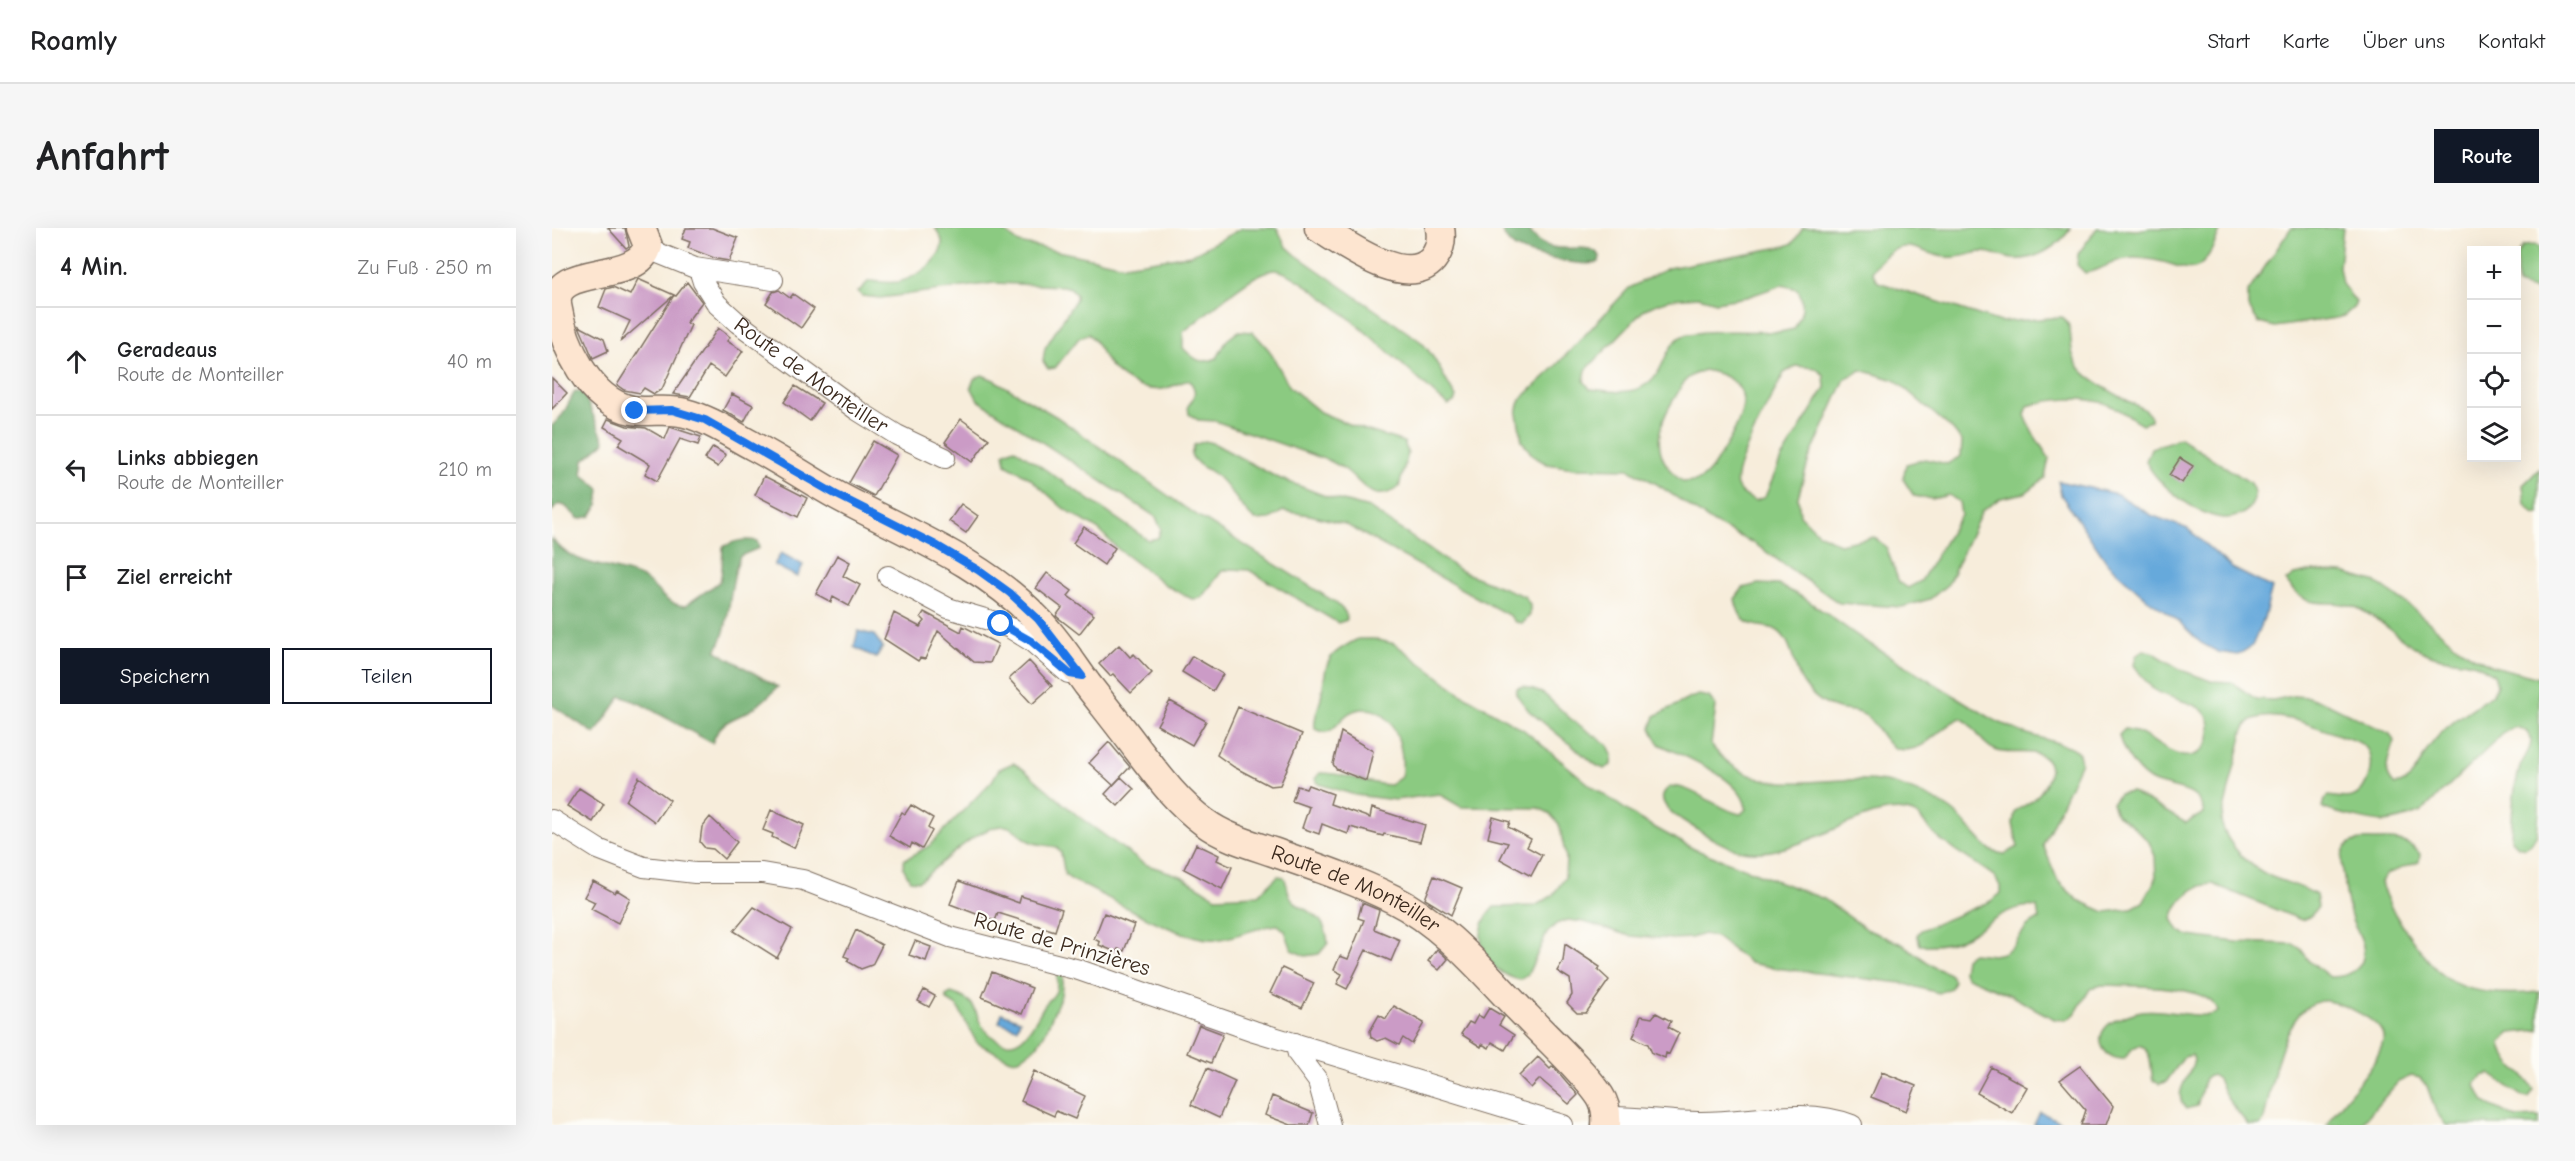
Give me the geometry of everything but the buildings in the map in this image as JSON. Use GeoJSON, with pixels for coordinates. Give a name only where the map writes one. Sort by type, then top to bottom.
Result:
{"type":"FeatureCollection","features":[{"type":"Feature","properties":{"kind":"street"},"geometry":{"type":"LineString","coordinates":[[1318,228],[1382,263],[1407,269],[1419,268],[1433,258],[1441,241],[1440,228]]}},
{"type":"Feature","properties":{"kind":"street"},"geometry":{"type":"LineString","coordinates":[[644,239],[699,269],[773,280]]}},
{"type":"Feature","properties":{"kind":"street","name":"Route de Monteiller"},"geometry":{"type":"LineString","coordinates":[[644,239],[641,260],[631,266],[576,279],[556,288],[557,304],[578,364],[588,382],[603,396],[627,409],[672,410],[705,420],[835,494],[934,544],[978,570],[1010,593],[1038,619],[1170,791],[1208,825],[1237,840],[1375,890],[1429,920],[1546,1036],[1592,1086],[1604,1104],[1607,1121]]}},
{"type":"Feature","properties":{"kind":"street","name":"Route de Monteiller"},"geometry":{"type":"LineString","coordinates":[[699,269],[703,282],[717,304],[738,323],[862,414],[897,435],[945,458]]}},
{"type":"Feature","properties":{"kind":"street","name":"Route de Monteiller"},"geometry":{"type":"LineString","coordinates":[[888,576],[948,608],[1010,628],[1037,646],[1070,674],[1082,676]]}},
{"type":"Feature","properties":{"kind":"street","name":"Route de Prinzières"},"geometry":{"type":"LineString","coordinates":[[552,820],[598,849],[644,867],[695,873],[762,873],[803,880],[950,937],[1079,970],[1235,1025],[1563,1125]]}},
{"type":"Feature","properties":{"kind":"street"},"geometry":{"type":"LineString","coordinates":[[1295,1043],[1298,1054],[1318,1081],[1330,1125]]}},
{"type":"Feature","properties":{"kind":"street"},"geometry":{"type":"LineString","coordinates":[[1607,1121],[1716,1122],[1803,1114],[1822,1116],[1852,1125]]}},
{"type":"Feature","properties":{"kind":"green space"},"geometry":{"type":"Polygon","coordinates":[[[935,228],[1000,228],[1019,243],[1124,265],[1191,255],[1242,228],[1277,228],[1286,246],[1296,255],[1420,341],[1435,360],[1456,397],[1454,402],[1448,405],[1332,304],[1288,274],[1274,270],[1253,278],[1183,332],[1183,348],[1195,358],[1207,361],[1217,358],[1227,340],[1239,331],[1253,332],[1269,350],[1290,387],[1320,412],[1353,426],[1404,442],[1408,453],[1399,487],[1390,492],[1376,494],[1330,461],[1215,421],[1198,420],[1189,414],[1188,406],[1194,393],[1189,380],[1162,389],[1138,386],[1116,372],[1094,339],[1088,334],[1079,338],[1055,368],[1048,369],[1043,361],[1045,348],[1076,299],[1071,288],[994,283],[880,298],[862,296],[858,292],[869,281],[898,282],[927,268],[941,248],[942,241],[935,228]]]}},
{"type":"Feature","properties":{"kind":"green space"},"geometry":{"type":"Polygon","coordinates":[[[1501,228],[1528,228],[1537,239],[1546,245],[1556,248],[1585,248],[1600,256],[1599,262],[1570,262],[1521,250],[1508,241],[1501,228]]]}},
{"type":"Feature","properties":{"kind":"green space"},"geometry":{"type":"Polygon","coordinates":[[[1803,228],[2071,228],[2060,241],[2030,258],[2013,259],[1982,252],[1946,257],[1906,247],[1891,251],[1872,272],[1878,282],[2000,322],[2062,317],[2069,326],[2073,353],[2079,367],[2101,385],[2145,410],[2151,417],[2151,421],[2142,424],[2113,407],[2090,400],[2047,401],[2028,406],[2025,415],[2032,432],[2049,458],[2045,478],[2025,493],[2001,498],[1982,511],[1948,584],[1930,599],[1902,607],[1839,603],[1755,544],[1714,523],[1655,483],[1629,469],[1574,468],[1547,464],[1533,456],[1522,441],[1517,414],[1520,400],[1551,371],[1629,288],[1668,268],[1793,243],[1803,228]],[[1782,285],[1747,297],[1716,302],[1699,297],[1670,299],[1645,309],[1586,370],[1584,381],[1590,389],[1623,392],[1641,388],[1656,375],[1674,343],[1686,335],[1743,331],[1780,332],[1794,329],[1801,314],[1802,304],[1797,289],[1782,285]],[[1796,366],[1784,373],[1747,448],[1737,477],[1737,486],[1740,491],[1755,501],[1765,497],[1781,459],[1825,388],[1824,375],[1815,368],[1796,366]],[[1704,370],[1683,383],[1668,410],[1660,432],[1659,443],[1665,463],[1683,482],[1699,480],[1711,469],[1732,436],[1742,411],[1743,400],[1740,390],[1722,375],[1704,370]],[[1861,370],[1845,379],[1809,459],[1798,497],[1800,515],[1818,533],[1839,544],[1874,537],[1886,547],[1899,582],[1908,588],[1921,581],[1961,515],[1959,502],[1949,495],[1932,499],[1914,496],[1903,479],[1906,464],[1925,459],[1947,464],[1961,456],[1962,441],[1952,429],[1895,380],[1861,370]]]}},
{"type":"Feature","properties":{"kind":"green space"},"geometry":{"type":"Polygon","coordinates":[[[2097,228],[2137,230],[2221,228],[2204,262],[2196,268],[2134,258],[2120,260],[2085,273],[2077,265],[2078,254],[2097,228]]]}},
{"type":"Feature","properties":{"kind":"green space"},"geometry":{"type":"Polygon","coordinates":[[[2291,228],[2343,228],[2339,267],[2342,284],[2356,302],[2344,316],[2275,327],[2259,323],[2248,307],[2248,292],[2291,228]]]}},
{"type":"Feature","properties":{"kind":"green space"},"geometry":{"type":"Polygon","coordinates":[[[2535,245],[2539,248],[2539,292],[2521,286],[2521,249],[2523,246],[2535,245]]]}},
{"type":"Feature","properties":{"kind":"green space"},"geometry":{"type":"Polygon","coordinates":[[[982,375],[1057,417],[1187,509],[1335,602],[1345,612],[1347,620],[1338,623],[1249,570],[1222,571],[1201,598],[1192,599],[1167,586],[1118,549],[1099,530],[1063,508],[1030,478],[1006,464],[1004,453],[1014,448],[1148,540],[1158,538],[1161,529],[1156,517],[978,400],[971,387],[974,379],[982,375]]]}},
{"type":"Feature","properties":{"kind":"green space"},"geometry":{"type":"Polygon","coordinates":[[[575,391],[583,392],[605,442],[584,460],[582,474],[600,489],[598,505],[591,516],[579,519],[565,506],[559,504],[552,511],[552,426],[563,414],[575,391]]]}},
{"type":"Feature","properties":{"kind":"green space"},"geometry":{"type":"Polygon","coordinates":[[[2180,438],[2249,482],[2254,495],[2246,511],[2233,517],[2215,516],[2192,506],[2159,480],[2146,461],[2151,448],[2180,438]]]}},
{"type":"Feature","properties":{"kind":"green space"},"geometry":{"type":"Polygon","coordinates":[[[1205,441],[1215,444],[1276,477],[1328,497],[1369,508],[1461,571],[1524,596],[1530,605],[1530,615],[1523,623],[1515,622],[1510,616],[1345,524],[1283,511],[1270,519],[1255,520],[1222,481],[1200,465],[1191,455],[1194,445],[1205,441]]]}},
{"type":"Feature","properties":{"kind":"green space"},"geometry":{"type":"Polygon","coordinates":[[[2539,469],[2539,514],[2533,513],[2525,504],[2523,485],[2539,469]]]}},
{"type":"Feature","properties":{"kind":"green space"},"geometry":{"type":"Polygon","coordinates":[[[552,538],[560,548],[571,555],[634,574],[644,579],[666,600],[685,606],[720,581],[723,547],[740,541],[757,541],[759,548],[740,556],[733,580],[725,628],[716,651],[778,687],[757,706],[722,726],[712,743],[641,704],[621,696],[595,734],[552,705],[552,538]]]}},
{"type":"Feature","properties":{"kind":"green space"},"geometry":{"type":"Polygon","coordinates":[[[2313,571],[2343,573],[2377,583],[2411,607],[2458,647],[2475,657],[2493,666],[2539,678],[2537,833],[2531,844],[2525,848],[2518,846],[2511,839],[2516,785],[2520,767],[2531,744],[2530,736],[2521,729],[2514,727],[2505,732],[2421,812],[2383,822],[2362,819],[2322,807],[2324,800],[2329,796],[2352,797],[2363,788],[2367,782],[2370,766],[2368,751],[2364,746],[2352,739],[2285,718],[2254,719],[2249,722],[2243,732],[2221,822],[2224,831],[2247,861],[2272,877],[2316,895],[2318,907],[2310,917],[2301,920],[2213,884],[2199,887],[2187,894],[2174,912],[2172,919],[2179,931],[2189,936],[2237,942],[2293,944],[2301,949],[2310,962],[2330,977],[2344,975],[2359,966],[2364,954],[2347,902],[2342,864],[2345,847],[2355,841],[2363,840],[2396,841],[2412,846],[2420,854],[2419,862],[2386,874],[2381,882],[2396,916],[2432,965],[2451,981],[2475,990],[2501,993],[2539,992],[2539,1030],[2511,1033],[2501,1042],[2510,1062],[2534,1090],[2529,1098],[2523,1097],[2490,1074],[2482,1076],[2475,1084],[2484,1102],[2516,1118],[2539,1117],[2539,1125],[2446,1125],[2436,1112],[2427,1086],[2420,1078],[2411,1076],[2398,1082],[2360,1125],[2327,1125],[2374,1063],[2383,1041],[2378,1027],[2371,1020],[2327,1001],[2317,1002],[2304,1009],[2287,1034],[2277,1062],[2261,1125],[2248,1125],[2227,1098],[2218,1079],[2212,1075],[2205,1078],[2197,1106],[2186,1109],[2180,1097],[2194,1060],[2192,1055],[2184,1057],[2166,1082],[2159,1084],[2153,1080],[2149,1055],[2143,1047],[2139,1045],[2133,1048],[2124,1059],[2117,1058],[2103,1048],[2101,1038],[2107,1026],[2133,1013],[2158,1011],[2211,1015],[2218,1012],[2212,1002],[2200,995],[2165,988],[2098,985],[2090,989],[2075,1014],[2066,1020],[2054,1019],[2008,994],[1967,977],[1963,972],[1965,958],[1972,953],[1993,955],[2003,953],[2013,946],[2027,926],[2039,919],[2037,907],[2009,911],[1956,941],[1938,945],[1920,945],[1917,935],[1921,930],[1991,901],[2000,893],[2000,886],[1995,877],[1942,841],[1913,813],[1896,810],[1877,813],[1810,839],[1765,852],[1743,851],[1727,846],[1674,814],[1664,802],[1663,798],[1667,789],[1673,787],[1691,791],[1733,812],[1741,814],[1746,809],[1743,798],[1735,787],[1710,769],[1659,744],[1651,728],[1655,716],[1699,695],[1709,697],[1716,706],[1711,745],[1730,764],[1750,775],[1771,781],[1886,782],[1919,793],[1950,809],[1993,852],[2005,854],[2018,847],[2013,824],[2015,811],[2033,800],[2045,786],[2050,772],[2046,760],[2032,753],[1995,750],[1961,718],[1924,744],[1902,750],[1890,744],[1866,716],[1858,712],[1835,708],[1821,701],[1800,678],[1788,642],[1784,637],[1771,628],[1750,624],[1739,612],[1735,599],[1743,588],[1758,584],[1779,585],[1804,598],[1865,641],[1994,720],[2021,732],[2071,747],[2079,754],[2081,762],[2043,845],[2058,881],[2078,900],[2105,912],[2130,909],[2143,902],[2156,879],[2155,856],[2149,842],[2133,826],[2116,814],[2112,803],[2119,794],[2132,792],[2186,823],[2204,813],[2192,794],[2156,783],[2143,775],[2128,756],[2119,735],[2125,729],[2133,731],[2175,754],[2186,756],[2204,748],[2208,743],[2210,731],[2209,721],[2199,708],[2163,694],[2146,682],[2134,665],[2136,656],[2144,650],[2154,653],[2181,670],[2211,681],[2231,682],[2256,699],[2308,697],[2329,704],[2390,734],[2394,741],[2388,758],[2387,770],[2395,785],[2411,776],[2441,733],[2492,695],[2497,685],[2494,675],[2480,666],[2428,654],[2409,644],[2365,612],[2345,604],[2318,603],[2302,598],[2286,581],[2294,575],[2313,571]]]}},
{"type":"Feature","properties":{"kind":"green space"},"geometry":{"type":"Polygon","coordinates":[[[1358,639],[1374,639],[1395,644],[1462,694],[1524,730],[1590,785],[1641,820],[1694,849],[1824,899],[1868,930],[1902,944],[1936,968],[1950,974],[1954,981],[1951,988],[1939,993],[1901,983],[1775,968],[1750,963],[1716,937],[1704,934],[1691,938],[1672,939],[1630,936],[1584,922],[1568,920],[1556,924],[1547,933],[1528,974],[1520,980],[1508,976],[1489,961],[1481,940],[1482,929],[1494,907],[1535,906],[1552,896],[1565,878],[1566,858],[1559,824],[1549,813],[1539,808],[1461,807],[1439,794],[1395,800],[1355,795],[1319,784],[1315,779],[1320,773],[1338,774],[1390,785],[1401,777],[1402,757],[1397,735],[1385,717],[1376,711],[1356,710],[1329,731],[1323,732],[1315,729],[1315,717],[1329,661],[1338,651],[1358,639]]]}},
{"type":"Feature","properties":{"kind":"green space"},"geometry":{"type":"Polygon","coordinates":[[[1523,686],[1544,694],[1572,720],[1608,745],[1612,755],[1611,765],[1604,769],[1596,765],[1529,711],[1516,694],[1517,688],[1523,686]]]}},
{"type":"Feature","properties":{"kind":"green space"},"geometry":{"type":"Polygon","coordinates":[[[1013,763],[1022,768],[1078,816],[1144,864],[1181,876],[1216,897],[1258,895],[1278,876],[1284,877],[1294,902],[1317,917],[1322,923],[1328,943],[1319,954],[1305,956],[1292,950],[1285,931],[1278,925],[1221,939],[1205,939],[1166,927],[1072,880],[1065,875],[1061,853],[1056,847],[1032,842],[1005,826],[983,832],[919,881],[910,880],[903,867],[904,860],[929,846],[992,781],[999,769],[1013,763]]]}},
{"type":"Feature","properties":{"kind":"green space"},"geometry":{"type":"Polygon","coordinates":[[[1057,973],[1063,975],[1061,995],[1045,1033],[1037,1046],[1019,1059],[1011,1060],[977,1043],[957,1006],[946,999],[946,996],[951,993],[962,997],[973,1006],[983,1028],[990,1035],[1000,1041],[1017,1042],[1029,1030],[1055,993],[1057,973]]]}},
{"type":"Feature","properties":{"kind":"water"},"geometry":{"type":"Polygon","coordinates":[[[2058,481],[2117,494],[2151,515],[2188,529],[2232,568],[2272,588],[2264,618],[2252,646],[2238,655],[2218,652],[2201,643],[2175,618],[2146,598],[2108,564],[2061,495],[2058,481]]]}},
{"type":"Feature","properties":{"kind":"water"},"geometry":{"type":"Polygon","coordinates":[[[781,553],[803,565],[797,577],[774,565],[781,553]]]}},
{"type":"Feature","properties":{"kind":"water"},"geometry":{"type":"Polygon","coordinates":[[[858,631],[874,635],[883,647],[876,658],[854,647],[858,631]]]}},
{"type":"Feature","properties":{"kind":"water"},"geometry":{"type":"Polygon","coordinates":[[[1002,1013],[1020,1020],[1017,1028],[999,1022],[1002,1013]]]}},
{"type":"Feature","properties":{"kind":"water"},"geometry":{"type":"Polygon","coordinates":[[[2040,1112],[2067,1125],[2034,1125],[2040,1112]]]}},
{"type":"Feature","properties":{"kind":"route"},"geometry":{"type":"LineString","coordinates":[[635,411],[672,410],[705,420],[774,457],[835,494],[934,544],[978,570],[1010,593],[1038,619],[1082,676],[1073,676],[1031,641],[1001,624]]}}]}
